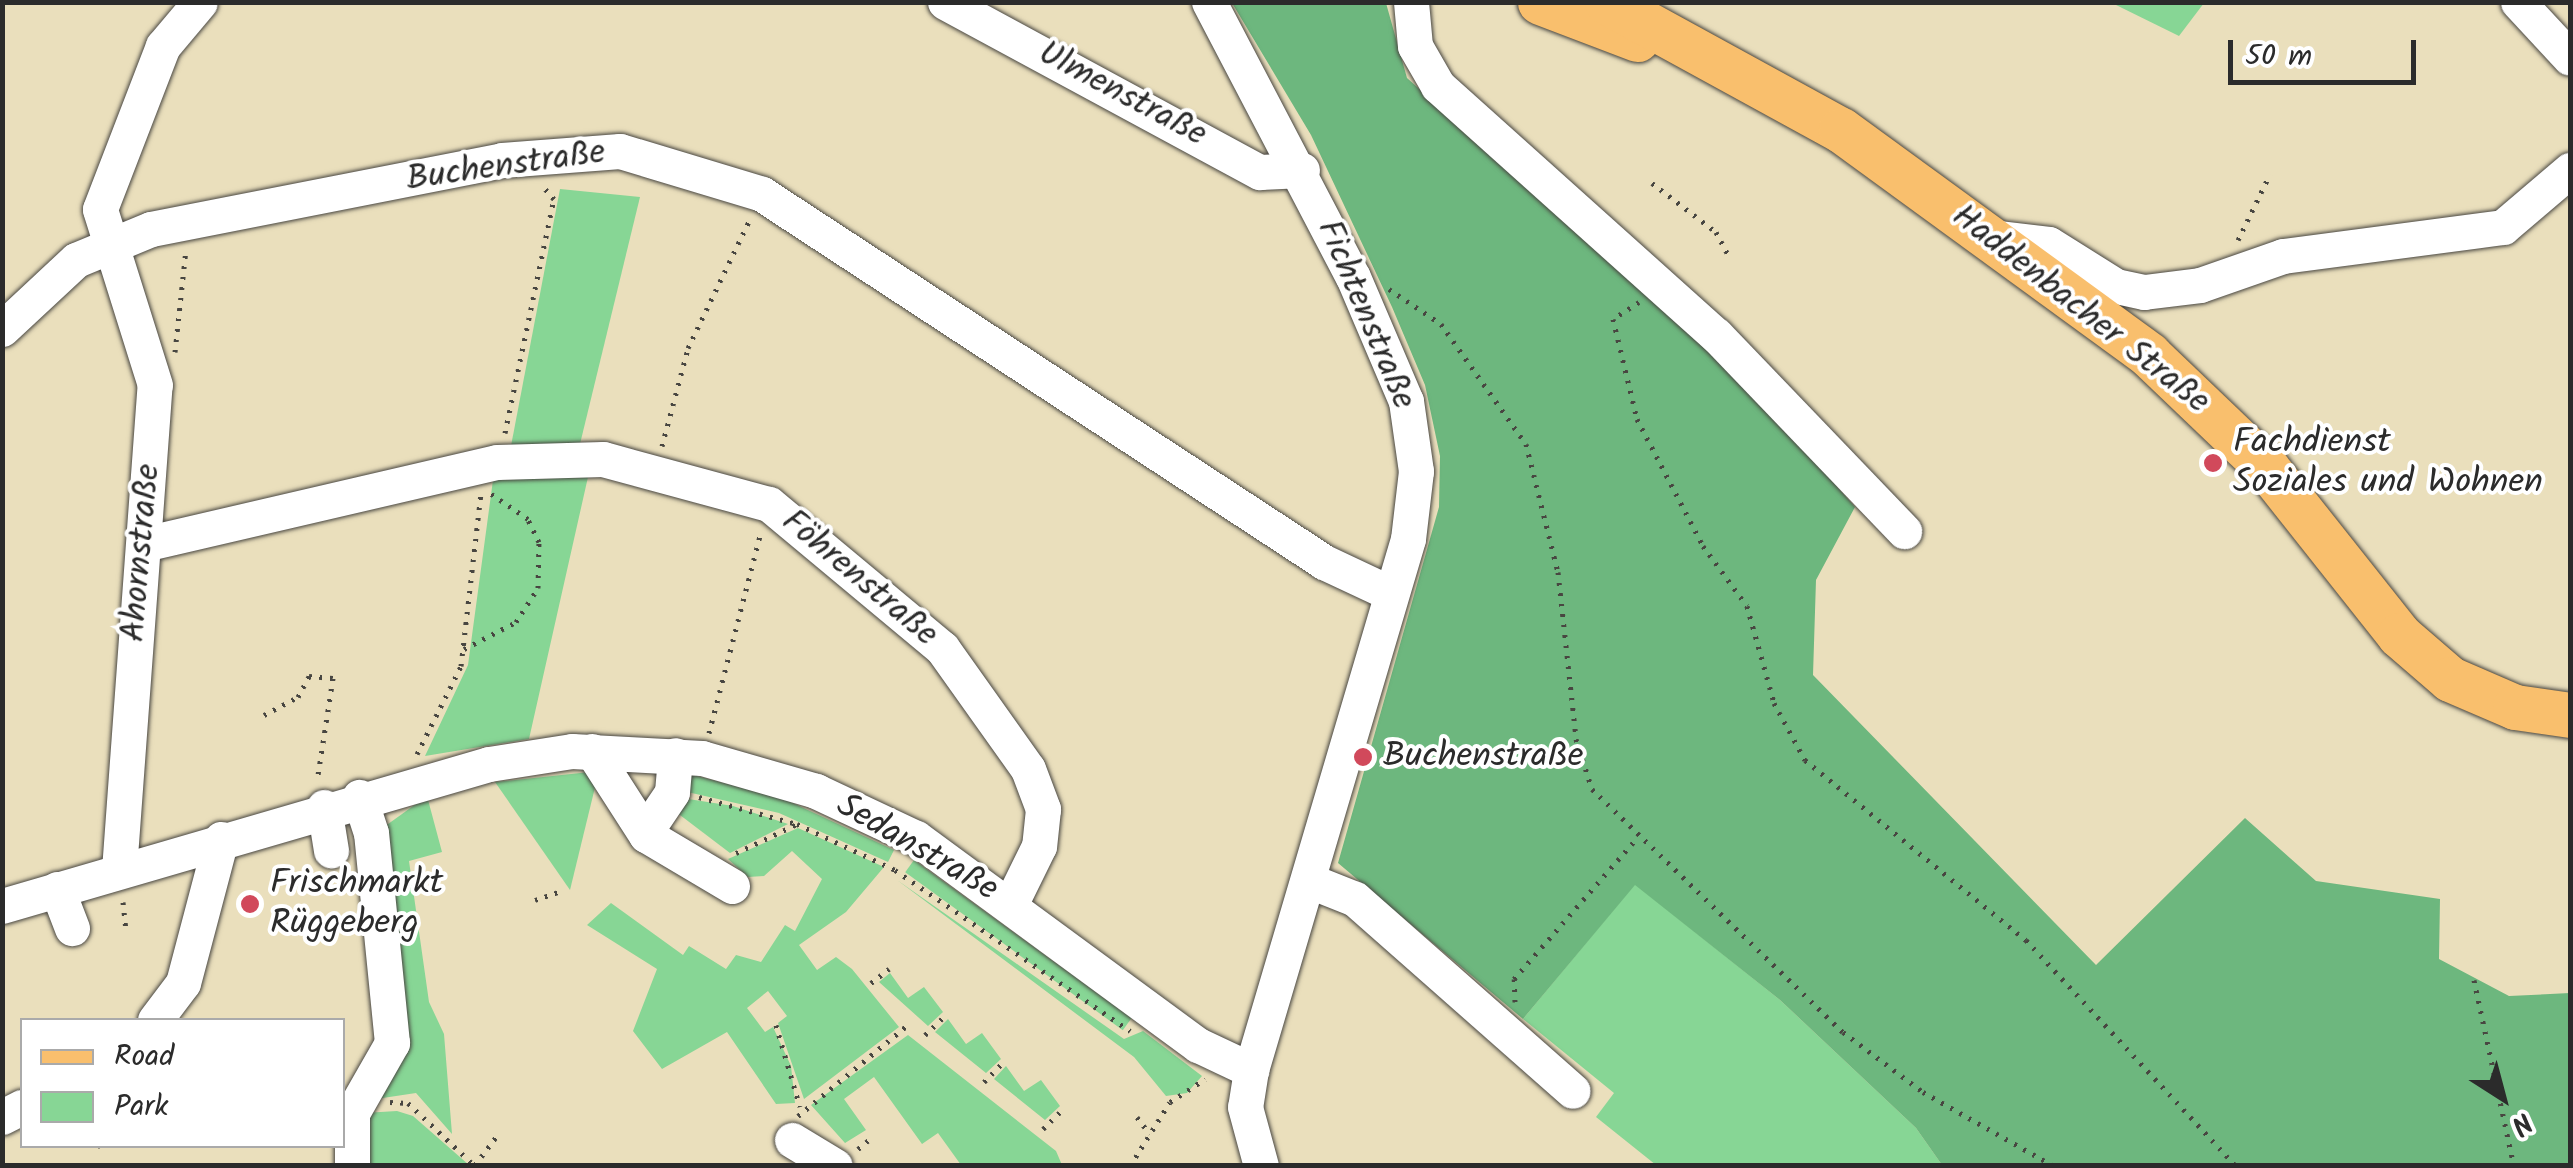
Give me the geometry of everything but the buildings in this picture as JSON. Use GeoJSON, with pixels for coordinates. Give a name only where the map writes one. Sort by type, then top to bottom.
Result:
{"type":"FeatureCollection","features":[{"type":"Feature","properties":{"kind":"main road","name":"Haddenbacher Straße"},"geometry":{"type":"LineString","coordinates":[[1540,2],[1688,48]]}},
{"type":"Feature","properties":{"kind":"main road","name":"Haddenbacher Straße"},"geometry":{"type":"LineString","coordinates":[[1607,2],[1841,130],[1989,237],[2216,416],[2420,656],[2492,699],[2570,715]]}},
{"type":"Feature","properties":{"kind":"street","name":"Ahornstraße"},"geometry":{"type":"LineString","coordinates":[[119,870],[156,384],[107,245],[102,192],[163,46],[200,2]]}},
{"type":"Feature","properties":{"kind":"street","name":"Ulmenstraße"},"geometry":{"type":"LineString","coordinates":[[945,2],[1260,172],[1302,170]]}},
{"type":"Feature","properties":{"kind":"street","name":"Fichtenstraße"},"geometry":{"type":"LineString","coordinates":[[1209,2],[1302,170],[1353,278],[1413,436],[1414,503],[1310,882],[1251,1070],[1245,1107],[1261,1166]]}},
{"type":"Feature","properties":{"kind":"street"},"geometry":{"type":"LineString","coordinates":[[1411,2],[1415,46],[1438,86],[1663,286],[1904,531]]}},
{"type":"Feature","properties":{"kind":"street"},"geometry":{"type":"LineString","coordinates":[[2518,2],[2566,50]]}},
{"type":"Feature","properties":{"kind":"street","name":"Buchenstraße"},"geometry":{"type":"LineString","coordinates":[[2,329],[76,260],[107,245],[190,222],[523,157],[620,151],[762,194],[1324,562],[1390,592]]}},
{"type":"Feature","properties":{"kind":"street"},"geometry":{"type":"LineString","coordinates":[[1989,237],[2049,244],[2116,286],[2144,292],[2200,285],[2283,256],[2503,227],[2570,170]]}},
{"type":"Feature","properties":{"kind":"street","name":"Föhrenstraße"},"geometry":{"type":"LineString","coordinates":[[144,544],[237,515],[603,458],[768,504],[942,648],[1028,769],[1042,809],[1039,846],[1012,902]]}},
{"type":"Feature","properties":{"kind":"street"},"geometry":{"type":"LineString","coordinates":[[592,751],[646,835],[730,872]]}},
{"type":"Feature","properties":{"kind":"street","name":"Sedanstraße"},"geometry":{"type":"LineString","coordinates":[[2,906],[402,783],[592,751],[689,756],[882,820],[1012,902],[1161,1017],[1251,1070]]}},
{"type":"Feature","properties":{"kind":"street"},"geometry":{"type":"LineString","coordinates":[[663,805],[689,756]]}},
{"type":"Feature","properties":{"kind":"street"},"geometry":{"type":"LineString","coordinates":[[352,1166],[350,1101],[392,1043],[376,879],[358,797]]}},
{"type":"Feature","properties":{"kind":"street"},"geometry":{"type":"LineString","coordinates":[[324,808],[332,850]]}},
{"type":"Feature","properties":{"kind":"street"},"geometry":{"type":"LineString","coordinates":[[157,1018],[184,983],[220,839]]}},
{"type":"Feature","properties":{"kind":"street"},"geometry":{"type":"LineString","coordinates":[[1310,882],[1354,899],[1516,1036],[1574,1091]]}},
{"type":"Feature","properties":{"kind":"street"},"geometry":{"type":"LineString","coordinates":[[57,889],[72,928]]}},
{"type":"Feature","properties":{"kind":"street"},"geometry":{"type":"LineString","coordinates":[[796,1124],[835,1166]]}},
{"type":"Feature","properties":{"kind":"path"},"geometry":{"type":"LineString","coordinates":[[402,783],[463,649],[490,476],[554,199],[523,157]]}},
{"type":"Feature","properties":{"kind":"path"},"geometry":{"type":"LineString","coordinates":[[2233,246],[2270,174]]}},
{"type":"Feature","properties":{"kind":"path"},"geometry":{"type":"LineString","coordinates":[[1652,184],[1716,232],[1728,255]]}},
{"type":"Feature","properties":{"kind":"path"},"geometry":{"type":"LineString","coordinates":[[156,384],[178,347],[190,222]]}},
{"type":"Feature","properties":{"kind":"path"},"geometry":{"type":"LineString","coordinates":[[656,470],[688,348],[749,222]]}},
{"type":"Feature","properties":{"kind":"path"},"geometry":{"type":"LineString","coordinates":[[1353,278],[1412,296],[1517,424],[1558,572],[1583,769],[1638,837],[1883,1063],[2054,1166]]}},
{"type":"Feature","properties":{"kind":"path"},"geometry":{"type":"LineString","coordinates":[[1663,286],[1613,319],[1637,419],[1704,546],[1747,606],[1774,703],[1805,760],[2026,940],[2236,1166]]}},
{"type":"Feature","properties":{"kind":"path"},"geometry":{"type":"LineString","coordinates":[[463,649],[516,622],[538,588],[540,542],[528,519],[490,476]]}},
{"type":"Feature","properties":{"kind":"path"},"geometry":{"type":"LineString","coordinates":[[689,756],[768,504]]}},
{"type":"Feature","properties":{"kind":"path"},"geometry":{"type":"LineString","coordinates":[[264,715],[298,696],[314,673],[337,684],[316,766],[324,808]]}},
{"type":"Feature","properties":{"kind":"path"},"geometry":{"type":"LineString","coordinates":[[663,805],[797,824],[895,870],[1123,1034],[1161,1017]]}},
{"type":"Feature","properties":{"kind":"path"},"geometry":{"type":"LineString","coordinates":[[730,872],[797,824]]}},
{"type":"Feature","properties":{"kind":"path"},"geometry":{"type":"LineString","coordinates":[[1516,1036],[1514,980],[1638,837]]}},
{"type":"Feature","properties":{"kind":"path"},"geometry":{"type":"LineString","coordinates":[[534,900],[564,890]]}},
{"type":"Feature","properties":{"kind":"path"},"geometry":{"type":"LineString","coordinates":[[871,982],[888,968]]}},
{"type":"Feature","properties":{"kind":"path"},"geometry":{"type":"LineString","coordinates":[[2474,980],[2514,1166]]}},
{"type":"Feature","properties":{"kind":"path"},"geometry":{"type":"LineString","coordinates":[[925,1035],[946,1015]]}},
{"type":"Feature","properties":{"kind":"path"},"geometry":{"type":"LineString","coordinates":[[796,1124],[910,1023]]}},
{"type":"Feature","properties":{"kind":"path"},"geometry":{"type":"LineString","coordinates":[[776,1024],[796,1124]]}},
{"type":"Feature","properties":{"kind":"path"},"geometry":{"type":"LineString","coordinates":[[984,1082],[1004,1062]]}},
{"type":"Feature","properties":{"kind":"path"},"geometry":{"type":"LineString","coordinates":[[1130,1166],[1170,1102],[1200,1084]]}},
{"type":"Feature","properties":{"kind":"path"},"geometry":{"type":"LineString","coordinates":[[350,1101],[408,1104],[475,1165],[499,1132]]}},
{"type":"Feature","properties":{"kind":"path"},"geometry":{"type":"LineString","coordinates":[[1043,1129],[1063,1108]]}},
{"type":"Feature","properties":{"kind":"path"},"geometry":{"type":"LineString","coordinates":[[1138,1117],[1150,1134]]}},
{"type":"Feature","properties":{"kind":"green space"},"geometry":{"type":"Polygon","coordinates":[[[1232,3],[1386,3],[1407,78],[1747,384],[1855,507],[1816,580],[1813,675],[2096,965],[2245,818],[2316,881],[2440,899],[2439,959],[2509,996],[2570,993],[2570,1165],[1942,1165],[1916,1128],[1780,1000],[1635,885],[1523,1019],[1338,863],[1439,507],[1440,456],[1425,385],[1392,307],[1311,135],[1232,3]]]}},
{"type":"Feature","properties":{"kind":"green space"},"geometry":{"type":"Polygon","coordinates":[[[2112,3],[2204,3],[2179,36],[2112,3]]]}},
{"type":"Feature","properties":{"kind":"green space"},"geometry":{"type":"Polygon","coordinates":[[[560,189],[640,197],[580,444],[511,446],[560,189]]]}},
{"type":"Feature","properties":{"kind":"green space"},"geometry":{"type":"Polygon","coordinates":[[[588,477],[529,739],[425,756],[468,665],[493,480],[588,477]]]}},
{"type":"Feature","properties":{"kind":"green space"},"geometry":{"type":"Polygon","coordinates":[[[599,771],[570,890],[495,782],[599,771]]]}},
{"type":"Feature","properties":{"kind":"green space"},"geometry":{"type":"Polygon","coordinates":[[[685,773],[782,798],[894,850],[888,862],[779,813],[683,791],[685,773]]]}},
{"type":"Feature","properties":{"kind":"green space"},"geometry":{"type":"Polygon","coordinates":[[[427,796],[442,852],[409,861],[429,1002],[444,1034],[452,1134],[416,1093],[376,1099],[377,832],[427,796]]]}},
{"type":"Feature","properties":{"kind":"green space"},"geometry":{"type":"Polygon","coordinates":[[[682,798],[733,806],[788,824],[730,853],[676,812],[682,798]]]}},
{"type":"Feature","properties":{"kind":"green space"},"geometry":{"type":"Polygon","coordinates":[[[798,828],[884,867],[846,912],[799,945],[817,970],[836,957],[852,969],[899,1027],[804,1099],[778,1023],[787,1016],[768,991],[747,1008],[765,1032],[773,1027],[791,1066],[795,1103],[776,1104],[727,1032],[662,1069],[633,1031],[657,969],[587,925],[611,903],[683,955],[689,946],[726,969],[736,955],[761,962],[785,925],[795,931],[822,879],[792,851],[764,876],[748,877],[728,859],[798,828]]]}},
{"type":"Feature","properties":{"kind":"green space"},"geometry":{"type":"Polygon","coordinates":[[[914,860],[1132,1018],[1123,1030],[905,872],[914,860]]]}},
{"type":"Feature","properties":{"kind":"green space"},"geometry":{"type":"Polygon","coordinates":[[[897,880],[1124,1039],[1143,1031],[1202,1076],[1187,1093],[1166,1096],[1134,1057],[897,880]]]}},
{"type":"Feature","properties":{"kind":"green space"},"geometry":{"type":"Polygon","coordinates":[[[1635,884],[1780,1000],[1916,1128],[1942,1165],[1656,1165],[1596,1117],[1614,1093],[1523,1019],[1635,884]]]}},
{"type":"Feature","properties":{"kind":"green space"},"geometry":{"type":"Polygon","coordinates":[[[890,973],[908,998],[924,987],[943,1012],[928,1026],[879,982],[890,973]]]}},
{"type":"Feature","properties":{"kind":"green space"},"geometry":{"type":"Polygon","coordinates":[[[948,1019],[966,1044],[982,1033],[1001,1059],[986,1073],[935,1032],[948,1019]]]}},
{"type":"Feature","properties":{"kind":"green space"},"geometry":{"type":"Polygon","coordinates":[[[908,1035],[1056,1151],[1062,1165],[961,1165],[938,1133],[922,1144],[874,1077],[844,1099],[866,1130],[845,1143],[811,1105],[908,1035]]]}},
{"type":"Feature","properties":{"kind":"green space"},"geometry":{"type":"Polygon","coordinates":[[[1006,1066],[1024,1091],[1041,1080],[1060,1106],[1045,1120],[994,1079],[1006,1066]]]}},
{"type":"Feature","properties":{"kind":"green space"},"geometry":{"type":"Polygon","coordinates":[[[397,1111],[413,1116],[469,1165],[360,1165],[364,1113],[397,1111]]]}},
{"type":"Feature","properties":{"kind":"place","name":"Fachdienst Soziales und Wohnen"},"geometry":{"type":"Point","coordinates":[2213,463]}},
{"type":"Feature","properties":{"kind":"place","name":"Buchenstraße"},"geometry":{"type":"Point","coordinates":[1363,757]}},
{"type":"Feature","properties":{"kind":"place","name":"Frischmarkt Rüggeberg"},"geometry":{"type":"Point","coordinates":[250,904]}}]}
